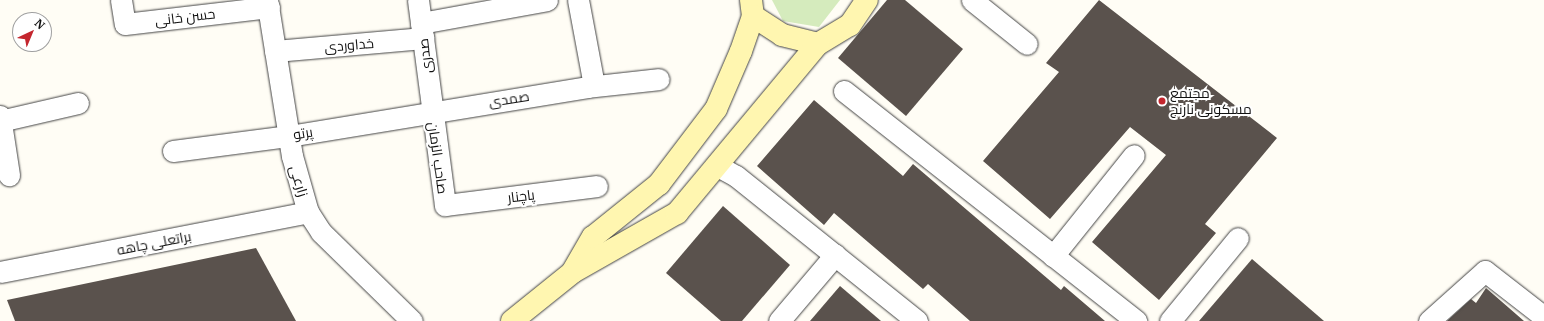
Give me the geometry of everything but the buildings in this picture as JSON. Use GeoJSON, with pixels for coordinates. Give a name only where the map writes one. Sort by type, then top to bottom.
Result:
{"type":"FeatureCollection","features":[{"type":"Feature","properties":{"kind":"main road"},"geometry":{"type":"LineString","coordinates":[[512,321],[573,272],[677,213],[818,44],[850,25],[867,0]]}},
{"type":"Feature","properties":{"kind":"main road"},"geometry":{"type":"LineString","coordinates":[[573,272],[593,237],[659,184],[716,110],[741,50],[752,8],[782,35],[818,44]]}},
{"type":"Feature","properties":{"kind":"street","name":"حسن خانی"},"geometry":{"type":"LineString","coordinates":[[121,0],[125,24],[268,4]]}},
{"type":"Feature","properties":{"kind":"street","name":"صدری"},"geometry":{"type":"LineString","coordinates":[[418,0],[432,111]]}},
{"type":"Feature","properties":{"kind":"street","name":"خداوردی"},"geometry":{"type":"LineString","coordinates":[[275,51],[422,31],[546,0]]}},
{"type":"Feature","properties":{"kind":"street"},"geometry":{"type":"LineString","coordinates":[[578,0],[593,80],[592,84],[587,87]]}},
{"type":"Feature","properties":{"kind":"street"},"geometry":{"type":"LineString","coordinates":[[972,0],[1027,44]]}},
{"type":"Feature","properties":{"kind":"street","name":"زارعی"},"geometry":{"type":"LineString","coordinates":[[268,4],[292,156],[308,212],[321,232],[412,321]]}},
{"type":"Feature","properties":{"kind":"street","name":"صمدی"},"geometry":{"type":"LineString","coordinates":[[432,111],[587,87],[659,79]]}},
{"type":"Feature","properties":{"kind":"street"},"geometry":{"type":"LineString","coordinates":[[844,91],[1136,321]]}},
{"type":"Feature","properties":{"kind":"street"},"geometry":{"type":"LineString","coordinates":[[9,175],[0,119],[78,103]]}},
{"type":"Feature","properties":{"kind":"street","name":"پرتو"},"geometry":{"type":"LineString","coordinates":[[173,151],[289,136],[432,111]]}},
{"type":"Feature","properties":{"kind":"street","name":"صاحب الزمان"},"geometry":{"type":"LineString","coordinates":[[432,111],[445,205]]}},
{"type":"Feature","properties":{"kind":"street"},"geometry":{"type":"LineString","coordinates":[[1053,256],[1134,155]]}},
{"type":"Feature","properties":{"kind":"street"},"geometry":{"type":"LineString","coordinates":[[716,165],[736,176],[917,321]]}},
{"type":"Feature","properties":{"kind":"street","name":"پاچنار"},"geometry":{"type":"LineString","coordinates":[[445,205],[597,186]]}},
{"type":"Feature","properties":{"kind":"street","name":"براتعلی چاهه"},"geometry":{"type":"LineString","coordinates":[[0,272],[308,212]]}},
{"type":"Feature","properties":{"kind":"street"},"geometry":{"type":"LineString","coordinates":[[1170,321],[1238,238]]}},
{"type":"Feature","properties":{"kind":"street"},"geometry":{"type":"LineString","coordinates":[[779,321],[834,255]]}},
{"type":"Feature","properties":{"kind":"street"},"geometry":{"type":"LineString","coordinates":[[1429,321],[1485,271],[1544,317]]}},
{"type":"Feature","properties":{"kind":"green space"},"geometry":{"type":"Polygon","coordinates":[[[772,0],[840,0],[819,27],[783,21],[772,0]]]}},
{"type":"Feature","properties":{"kind":"place","name":"مجتمع مسکونی نارنج"},"geometry":{"type":"Point","coordinates":[1162,101]}}]}
